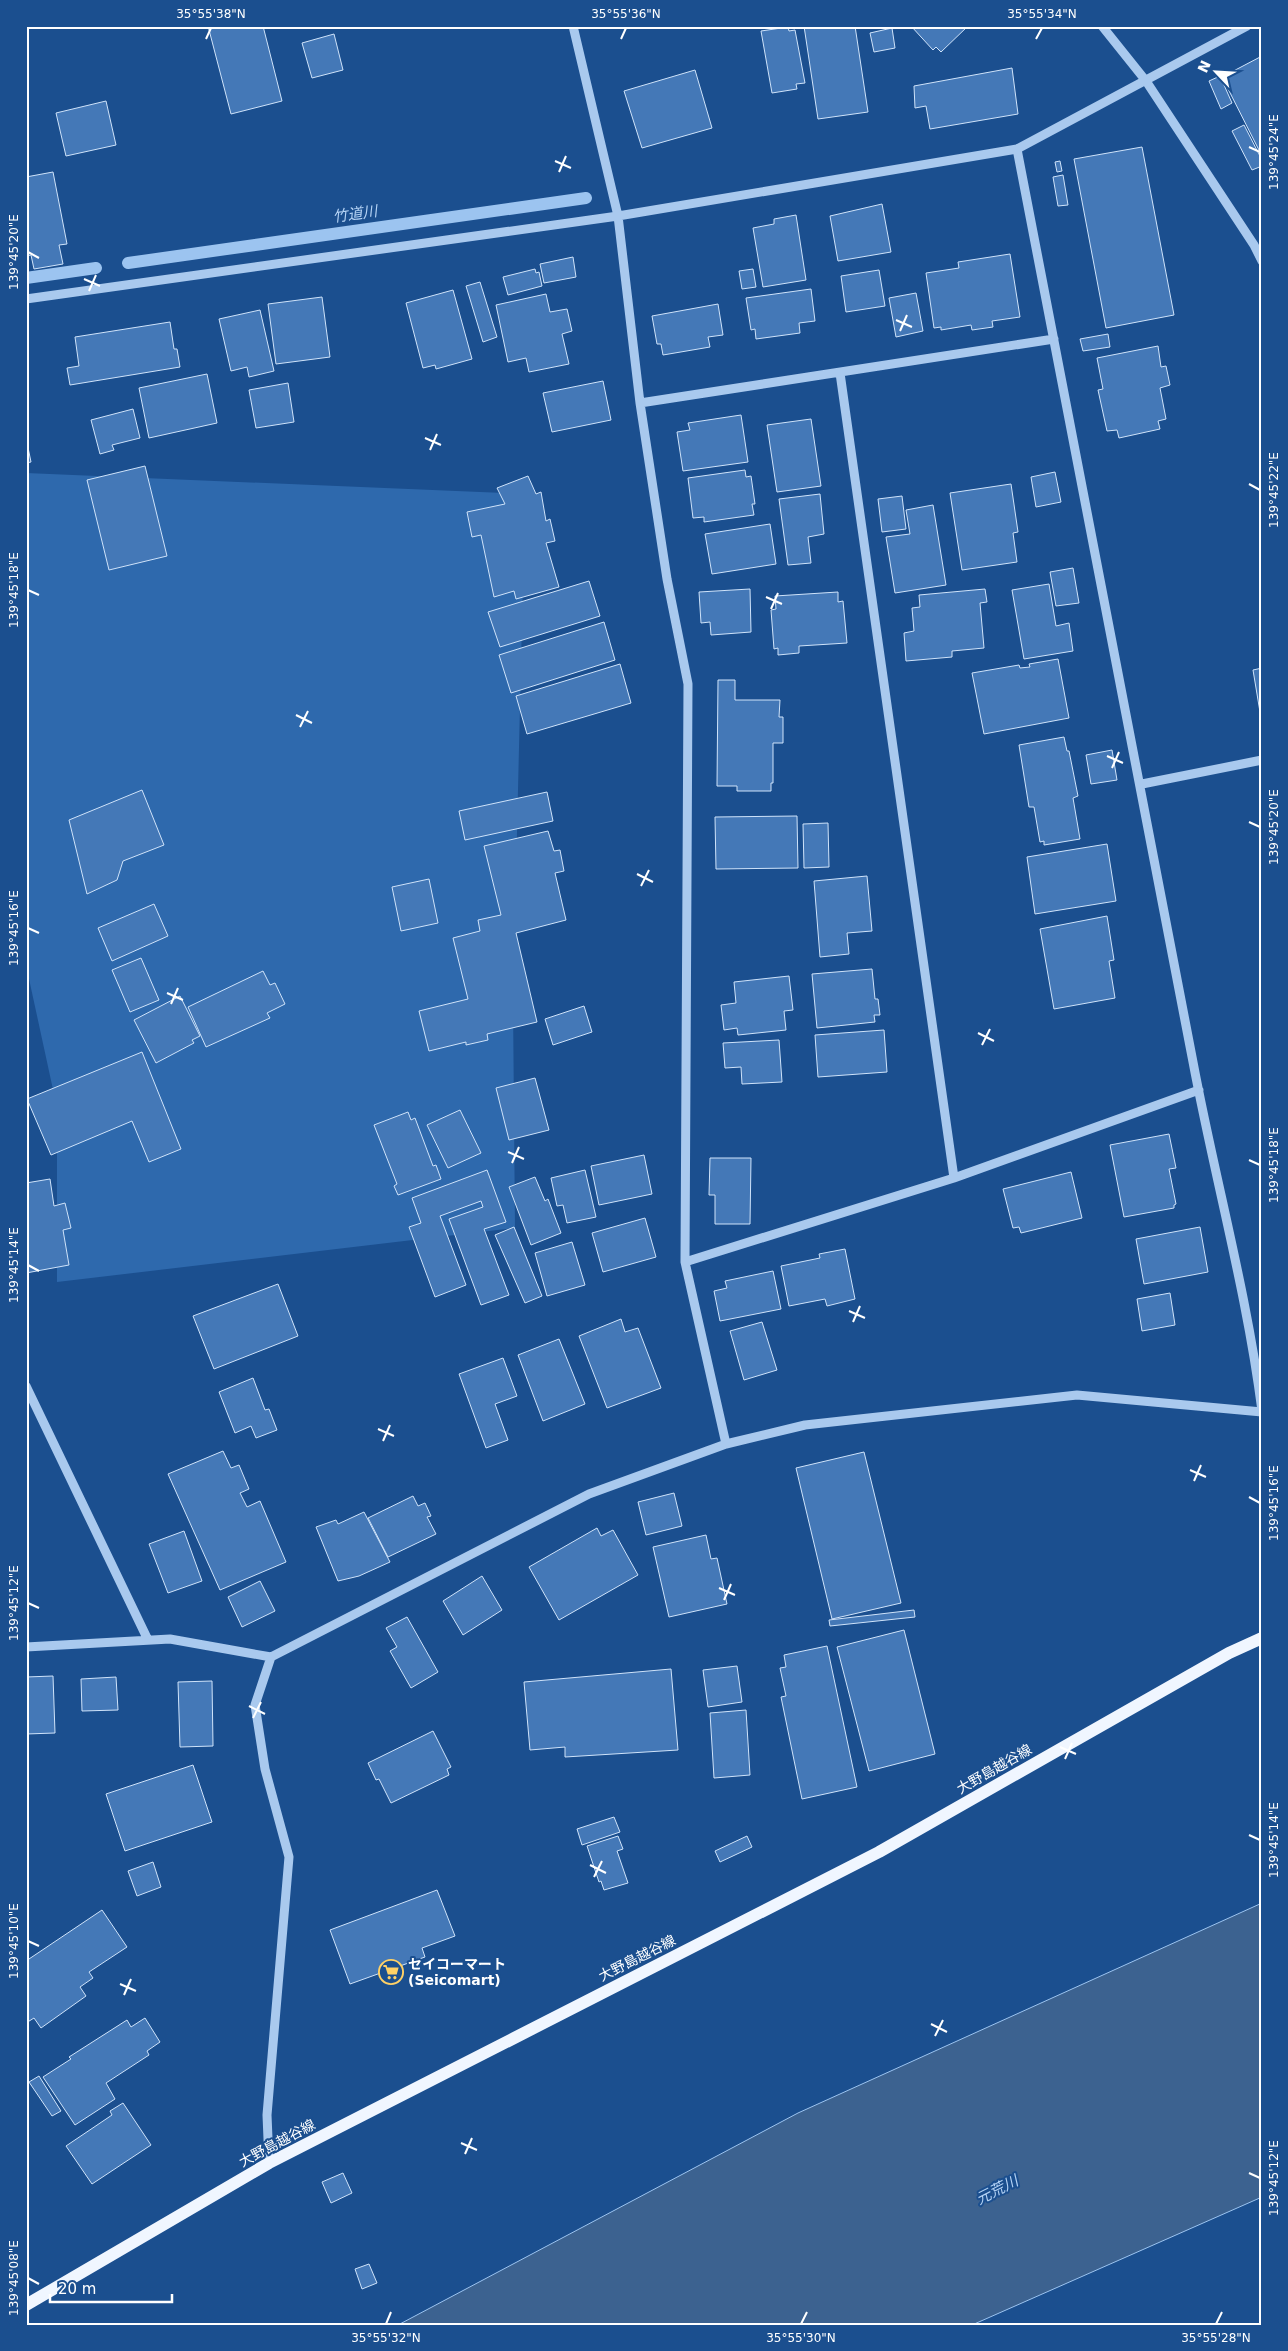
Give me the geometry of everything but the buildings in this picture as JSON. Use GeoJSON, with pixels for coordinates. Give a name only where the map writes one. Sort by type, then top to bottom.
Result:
{"type":"FeatureCollection","features":[{"type":"Feature","properties":{"kind":"main road","name":"大野島越谷線"},"geometry":{"type":"LineString","coordinates":[[26,2305],[269,2163],[878,1852],[1229,1654],[1262,1638]]}},
{"type":"Feature","properties":{"kind":"street"},"geometry":{"type":"LineString","coordinates":[[573,26],[618,216],[640,403],[667,579],[688,684],[685,1262],[726,1444]]}},
{"type":"Feature","properties":{"kind":"street"},"geometry":{"type":"LineString","coordinates":[[1102,26],[1146,81],[1254,245],[1262,261]]}},
{"type":"Feature","properties":{"kind":"street"},"geometry":{"type":"LineString","coordinates":[[26,300],[618,216],[1017,149],[1247,26]]}},
{"type":"Feature","properties":{"kind":"street"},"geometry":{"type":"LineString","coordinates":[[26,1647],[170,1639],[271,1656],[589,1494],[726,1444],[805,1425],[1077,1395],[1262,1412],[1254,1351],[1199,1090],[1142,784],[1017,149]]}},
{"type":"Feature","properties":{"kind":"street"},"geometry":{"type":"LineString","coordinates":[[640,403],[1054,339]]}},
{"type":"Feature","properties":{"kind":"street"},"geometry":{"type":"LineString","coordinates":[[840,373],[954,1178]]}},
{"type":"Feature","properties":{"kind":"street"},"geometry":{"type":"LineString","coordinates":[[1142,784],[1262,760]]}},
{"type":"Feature","properties":{"kind":"street"},"geometry":{"type":"LineString","coordinates":[[685,1262],[954,1178],[1199,1090]]}},
{"type":"Feature","properties":{"kind":"street"},"geometry":{"type":"LineString","coordinates":[[26,1386],[148,1640]]}},
{"type":"Feature","properties":{"kind":"street"},"geometry":{"type":"LineString","coordinates":[[269,2163],[267,2115],[288,1857],[265,1769],[255,1705],[271,1656]]}},
{"type":"Feature","properties":{"kind":"shaded area"},"geometry":{"type":"Polygon","coordinates":[[[26,473],[525,494],[513,1001],[515,1228],[57,1282],[57,1108],[26,965],[26,473]]]}},
{"type":"Feature","properties":{"kind":"water","name":"元荒川"},"geometry":{"type":"Polygon","coordinates":[[[1262,1903],[1262,2197],[972,2325],[398,2325],[798,2113],[1262,1903]]]}},
{"type":"Feature","properties":{"kind":"waterway","name":"竹道川"},"geometry":{"type":"LineString","coordinates":[[128,263],[586,198]]}},
{"type":"Feature","properties":{"kind":"waterway","name":"竹道川"},"geometry":{"type":"LineString","coordinates":[[26,278],[96,268]]}},
{"type":"Feature","properties":{"kind":"place","name":"セイコーマート (Seicomart)"},"geometry":{"type":"Point","coordinates":[391,1972]}}]}
